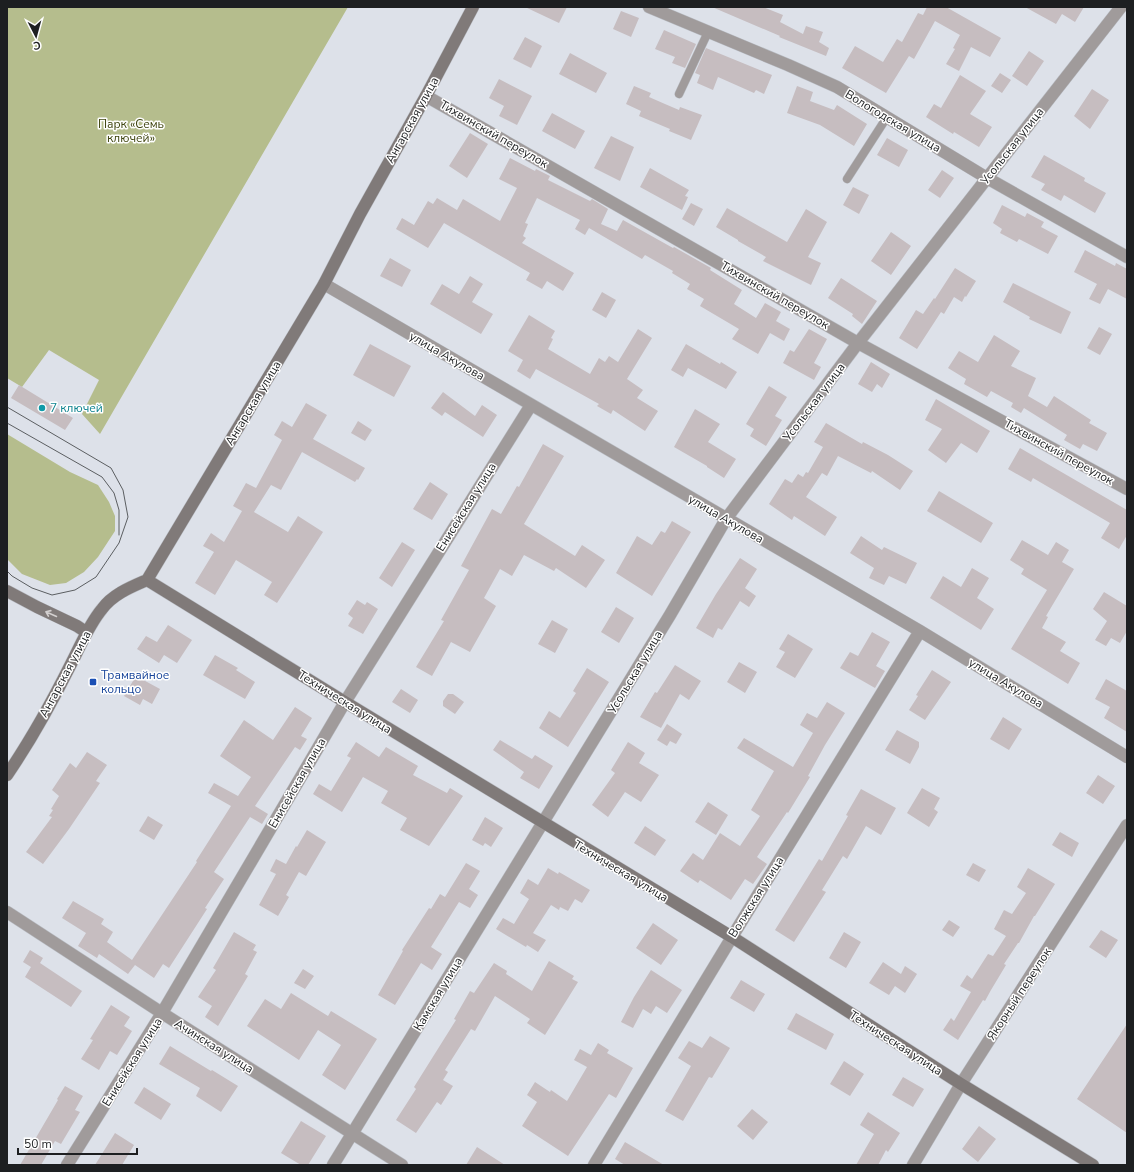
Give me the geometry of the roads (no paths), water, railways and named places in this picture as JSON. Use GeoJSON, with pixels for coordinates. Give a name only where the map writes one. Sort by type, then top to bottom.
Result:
{"type":"FeatureCollection","features":[{"type":"Feature","properties":{"kind":"street","name":"Ангарская улица"},"geometry":{"type":"LineString","coordinates":[[7,775],[25,748],[71,664],[86,632],[102,608],[122,591],[148,580],[324,284],[360,214],[426,96],[473,7]]}},
{"type":"Feature","properties":{"kind":"street","name":"Вологодская улица"},"geometry":{"type":"LineString","coordinates":[[649,7],[837,87],[987,178],[1127,257]]}},
{"type":"Feature","properties":{"kind":"street","name":"Усольская улица"},"geometry":{"type":"LineString","coordinates":[[543,823],[670,615],[726,519],[858,343],[1121,7]]}},
{"type":"Feature","properties":{"kind":"street","name":"Тихвинский переулок"},"geometry":{"type":"LineString","coordinates":[[426,96],[858,343],[1127,489]]}},
{"type":"Feature","properties":{"kind":"street","name":"улица Акулова"},"geometry":{"type":"LineString","coordinates":[[324,284],[920,631],[1127,757]]}},
{"type":"Feature","properties":{"kind":"street","name":"Енисейская улица"},"geometry":{"type":"LineString","coordinates":[[67,1165],[162,1013],[345,702],[531,405]]}},
{"type":"Feature","properties":{"kind":"street","name":"Техническая улица"},"geometry":{"type":"LineString","coordinates":[[148,580],[345,702],[732,937],[961,1084],[1093,1165]]}},
{"type":"Feature","properties":{"kind":"street"},"geometry":{"type":"LineString","coordinates":[[7,591],[37,608],[77,626],[86,632]]}},
{"type":"Feature","properties":{"kind":"street","name":"Волжская улица"},"geometry":{"type":"LineString","coordinates":[[594,1165],[920,631]]}},
{"type":"Feature","properties":{"kind":"street","name":"Камская улица"},"geometry":{"type":"LineString","coordinates":[[333,1165],[543,823]]}},
{"type":"Feature","properties":{"kind":"street","name":"Якорный переулок"},"geometry":{"type":"LineString","coordinates":[[913,1165],[961,1084],[1127,825]]}},
{"type":"Feature","properties":{"kind":"street","name":"Ачинская улица"},"geometry":{"type":"LineString","coordinates":[[7,912],[162,1013],[402,1165]]}},
{"type":"Feature","properties":{"kind":"lane"},"geometry":{"type":"LineString","coordinates":[[679,94],[708,32]]}},
{"type":"Feature","properties":{"kind":"lane"},"geometry":{"type":"LineString","coordinates":[[847,179],[887,117]]}},
{"type":"Feature","properties":{"kind":"tram line"},"geometry":{"type":"LineString","coordinates":[[7,407],[111,468],[123,490],[128,517],[119,543],[96,577],[75,590],[52,595],[32,588],[12,576],[7,571]]}},
{"type":"Feature","properties":{"kind":"tram line"},"geometry":{"type":"LineString","coordinates":[[7,423],[102,477],[114,493],[119,510],[119,535]]}},
{"type":"Feature","properties":{"kind":"place","name":"7 ключей"},"geometry":{"type":"Point","coordinates":[42,408]}},
{"type":"Feature","properties":{"kind":"place","name":"Трамвайное кольцо"},"geometry":{"type":"Point","coordinates":[93,682]}},
{"type":"Feature","properties":{"kind":"park label","name":"Парк «Семь ключей»"},"geometry":{"type":"Point","coordinates":[131,131]}}]}
